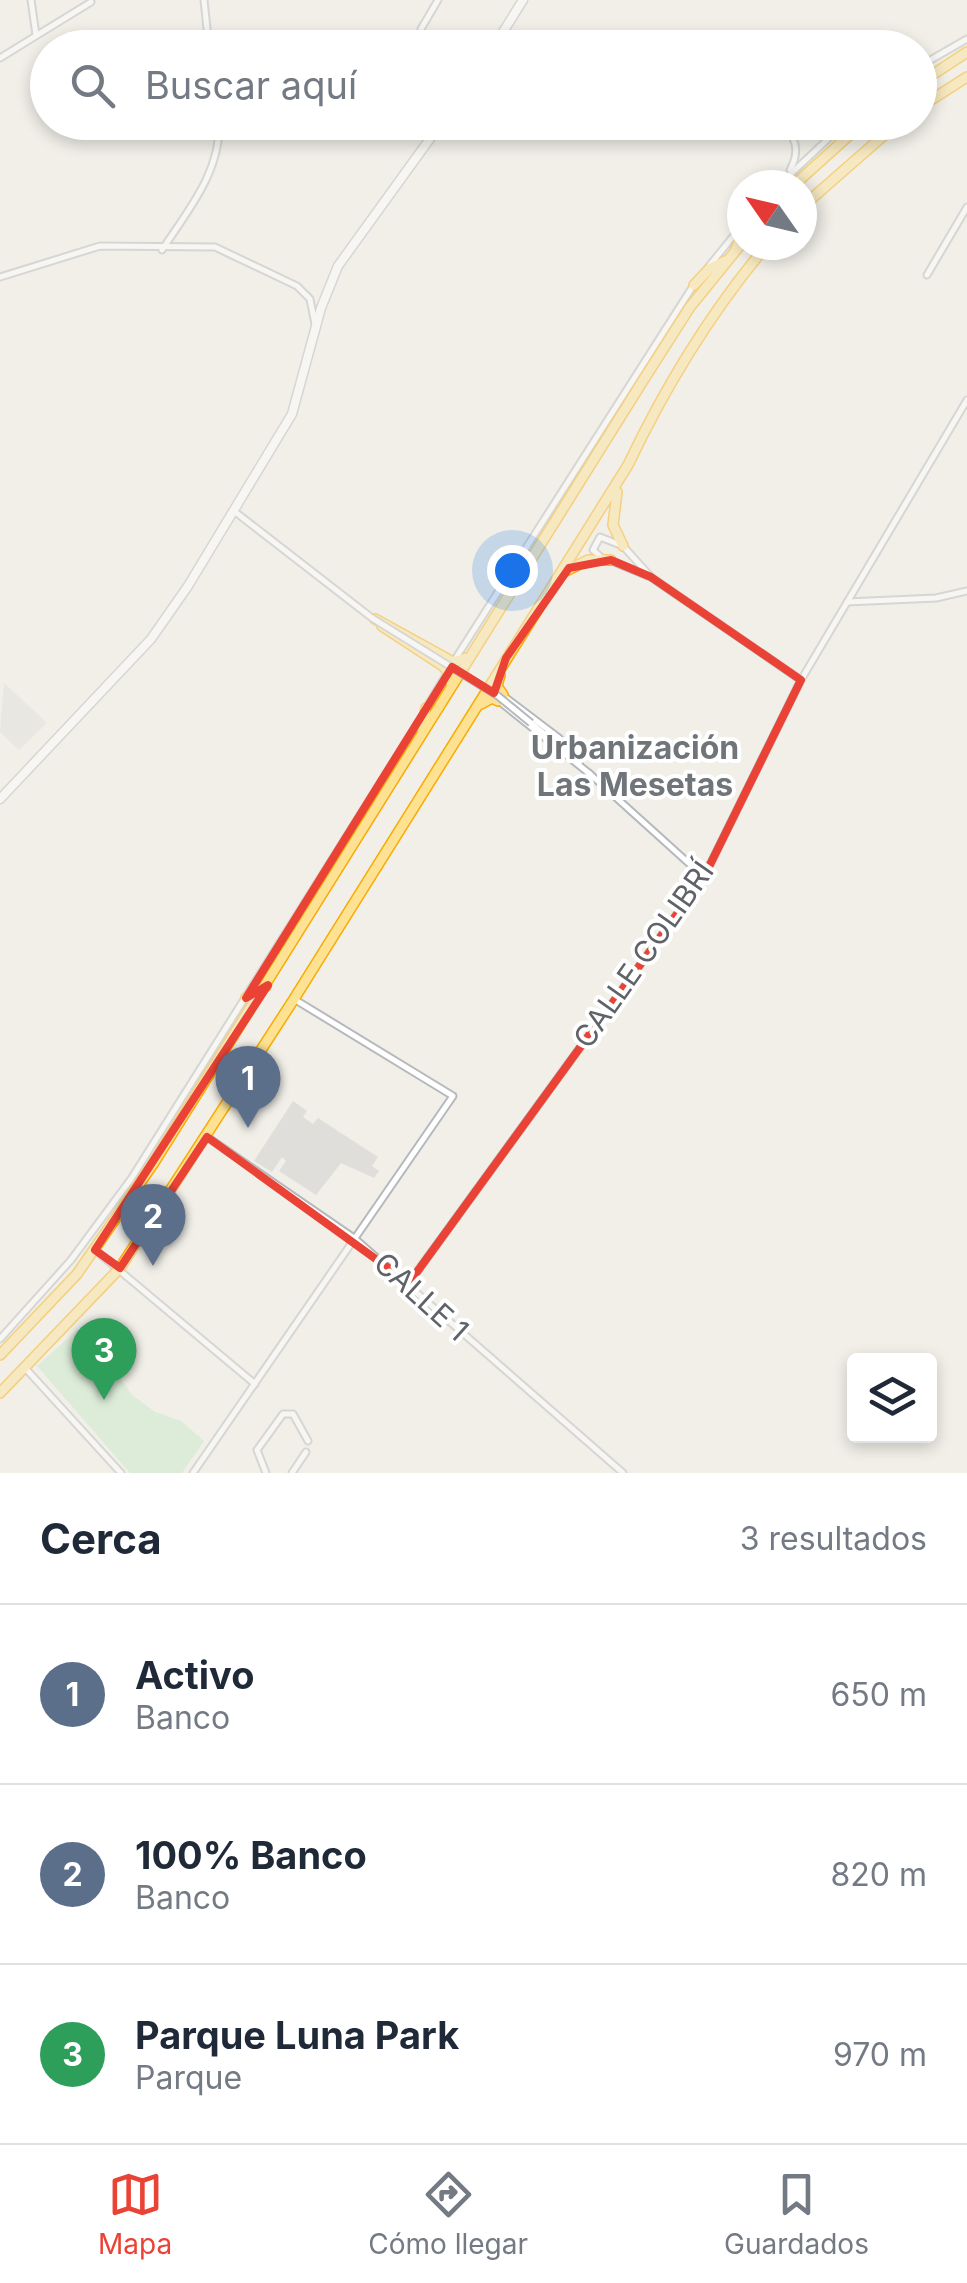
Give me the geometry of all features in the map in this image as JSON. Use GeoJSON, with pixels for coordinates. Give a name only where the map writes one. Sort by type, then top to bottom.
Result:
{"type":"FeatureCollection","features":[{"type":"Feature","properties":{"kind":"highway"},"geometry":{"type":"LineString","coordinates":[[937,72],[967,52]]}},
{"type":"Feature","properties":{"kind":"highway"},"geometry":{"type":"LineString","coordinates":[[937,96],[967,77]]}},
{"type":"Feature","properties":{"kind":"highway"},"geometry":{"type":"LineString","coordinates":[[803,170],[841,140]]}},
{"type":"Feature","properties":{"kind":"highway"},"geometry":{"type":"LineString","coordinates":[[817,194],[878,140]]}},
{"type":"Feature","properties":{"kind":"highway"},"geometry":{"type":"LineString","coordinates":[[694,284],[709,269],[728,260]]}},
{"type":"Feature","properties":{"kind":"highway"},"geometry":{"type":"LineString","coordinates":[[0,1355],[95,1250],[268,985],[450,686],[690,308],[728,260]]}},
{"type":"Feature","properties":{"kind":"highway"},"geometry":{"type":"LineString","coordinates":[[623,546],[613,524],[613,504],[628,465],[661,395],[700,332],[756,260]]}},
{"type":"Feature","properties":{"kind":"highway"},"geometry":{"type":"LineString","coordinates":[[0,1394],[120,1268],[207,1137],[628,465]]}},
{"type":"Feature","properties":{"kind":"highway"},"geometry":{"type":"LineString","coordinates":[[554,584],[578,563],[611,560]]}},
{"type":"Feature","properties":{"kind":"highway"},"geometry":{"type":"LineString","coordinates":[[372,618],[451,667]]}},
{"type":"Feature","properties":{"kind":"highway"},"geometry":{"type":"LineString","coordinates":[[451,667],[473,651]]}},
{"type":"Feature","properties":{"kind":"highway"},"geometry":{"type":"LineString","coordinates":[[467,722],[485,700],[501,698],[497,686],[506,658]]}},
{"type":"Feature","properties":{"kind":"highway"},"geometry":{"type":"LineString","coordinates":[[450,686],[451,667]]}},
{"type":"Feature","properties":{"kind":"highway"},"geometry":{"type":"LineString","coordinates":[[420,736],[426,708]]}},
{"type":"Feature","properties":{"kind":"highway"},"geometry":{"type":"LineString","coordinates":[[246,998],[268,985]]}},
{"type":"Feature","properties":{"kind":"main road"},"geometry":{"type":"LineString","coordinates":[[504,30],[522,0]]}},
{"type":"Feature","properties":{"kind":"main road"},"geometry":{"type":"LineString","coordinates":[[0,799],[156,633],[292,414],[328,286],[348,249],[429,140]]}},
{"type":"Feature","properties":{"kind":"street"},"geometry":{"type":"LineString","coordinates":[[31,0],[35,30]]}},
{"type":"Feature","properties":{"kind":"street"},"geometry":{"type":"LineString","coordinates":[[204,0],[207,30]]}},
{"type":"Feature","properties":{"kind":"street"},"geometry":{"type":"LineString","coordinates":[[421,28],[438,0]]}},
{"type":"Feature","properties":{"kind":"street"},"geometry":{"type":"LineString","coordinates":[[44,30],[90,2]]}},
{"type":"Feature","properties":{"kind":"street"},"geometry":{"type":"LineString","coordinates":[[0,58],[30,39]]}},
{"type":"Feature","properties":{"kind":"street"},"geometry":{"type":"LineString","coordinates":[[937,56],[967,39]]}},
{"type":"Feature","properties":{"kind":"street"},"geometry":{"type":"LineString","coordinates":[[162,250],[207,180],[217,140]]}},
{"type":"Feature","properties":{"kind":"street"},"geometry":{"type":"LineString","coordinates":[[790,170],[797,151],[794,140]]}},
{"type":"Feature","properties":{"kind":"street"},"geometry":{"type":"LineString","coordinates":[[798,170],[827,140]]}},
{"type":"Feature","properties":{"kind":"street"},"geometry":{"type":"LineString","coordinates":[[927,275],[967,207]]}},
{"type":"Feature","properties":{"kind":"street"},"geometry":{"type":"LineString","coordinates":[[0,1339],[112,1207],[694,284],[727,245]]}},
{"type":"Feature","properties":{"kind":"street"},"geometry":{"type":"LineString","coordinates":[[0,278],[100,246],[162,250],[214,247],[297,286],[310,299],[315,332]]}},
{"type":"Feature","properties":{"kind":"street","name":"CALLE COLIBRÍ"},"geometry":{"type":"LineString","coordinates":[[409,1283],[704,877],[800,680],[967,400]]}},
{"type":"Feature","properties":{"kind":"street"},"geometry":{"type":"LineString","coordinates":[[234,511],[372,618],[498,696],[590,774]]}},
{"type":"Feature","properties":{"kind":"street"},"geometry":{"type":"LineString","coordinates":[[652,576],[593,550],[595,540],[607,538],[623,546],[652,576],[800,680]]}},
{"type":"Feature","properties":{"kind":"street"},"geometry":{"type":"LineString","coordinates":[[847,602],[936,598],[967,591]]}},
{"type":"Feature","properties":{"kind":"street"},"geometry":{"type":"LineString","coordinates":[[501,698],[559,738],[579,763]]}},
{"type":"Feature","properties":{"kind":"street"},"geometry":{"type":"LineString","coordinates":[[501,698],[704,877]]}},
{"type":"Feature","properties":{"kind":"street"},"geometry":{"type":"LineString","coordinates":[[192,1473],[453,1096],[294,999]]}},
{"type":"Feature","properties":{"kind":"street","name":"CALLE 1"},"geometry":{"type":"LineString","coordinates":[[207,1137],[354,1238],[623,1473]]}},
{"type":"Feature","properties":{"kind":"street"},"geometry":{"type":"LineString","coordinates":[[95,1250],[255,1384]]}},
{"type":"Feature","properties":{"kind":"street"},"geometry":{"type":"LineString","coordinates":[[27,1370],[121,1473]]}},
{"type":"Feature","properties":{"kind":"street"},"geometry":{"type":"LineString","coordinates":[[266,1473],[257,1450],[286,1412],[293,1414],[308,1442]]}},
{"type":"Feature","properties":{"kind":"street"},"geometry":{"type":"LineString","coordinates":[[292,1473],[306,1452]]}},
{"type":"Feature","properties":{"kind":"highlighted area"},"geometry":{"type":"Polygon","coordinates":[[[611,560],[651,577],[801,680],[704,877],[409,1283],[207,1137],[120,1268],[95,1250],[268,985],[246,998],[452,667],[494,693],[506,658],[569,568],[611,560]]]}},
{"type":"Feature","properties":{"kind":"shaded area"},"geometry":{"type":"Polygon","coordinates":[[[4,683],[47,723],[19,750],[0,732],[4,683]]]}},
{"type":"Feature","properties":{"kind":"shaded area"},"geometry":{"type":"Polygon","coordinates":[[[293,1101],[307,1111],[303,1117],[313,1124],[318,1118],[378,1157],[372,1166],[379,1171],[374,1178],[341,1163],[316,1195],[279,1171],[286,1161],[282,1157],[272,1172],[254,1161],[293,1101]]]}},
{"type":"Feature","properties":{"kind":"green space"},"geometry":{"type":"Polygon","coordinates":[[[78,1329],[102,1351],[131,1394],[155,1412],[181,1421],[204,1441],[182,1473],[130,1473],[37,1366],[78,1329]]]}},
{"type":"Feature","properties":{"kind":"place","name":"Activo"},"geometry":{"type":"Point","coordinates":[248,1128]}},
{"type":"Feature","properties":{"kind":"place","name":"100% Banco"},"geometry":{"type":"Point","coordinates":[153,1266]}},
{"type":"Feature","properties":{"kind":"place","name":"Parque Luna Park"},"geometry":{"type":"Point","coordinates":[104,1400]}},
{"type":"Feature","properties":{"kind":"district","name":"Urbanización Las Mesetas"},"geometry":{"type":"Point","coordinates":[635,766]}}]}
